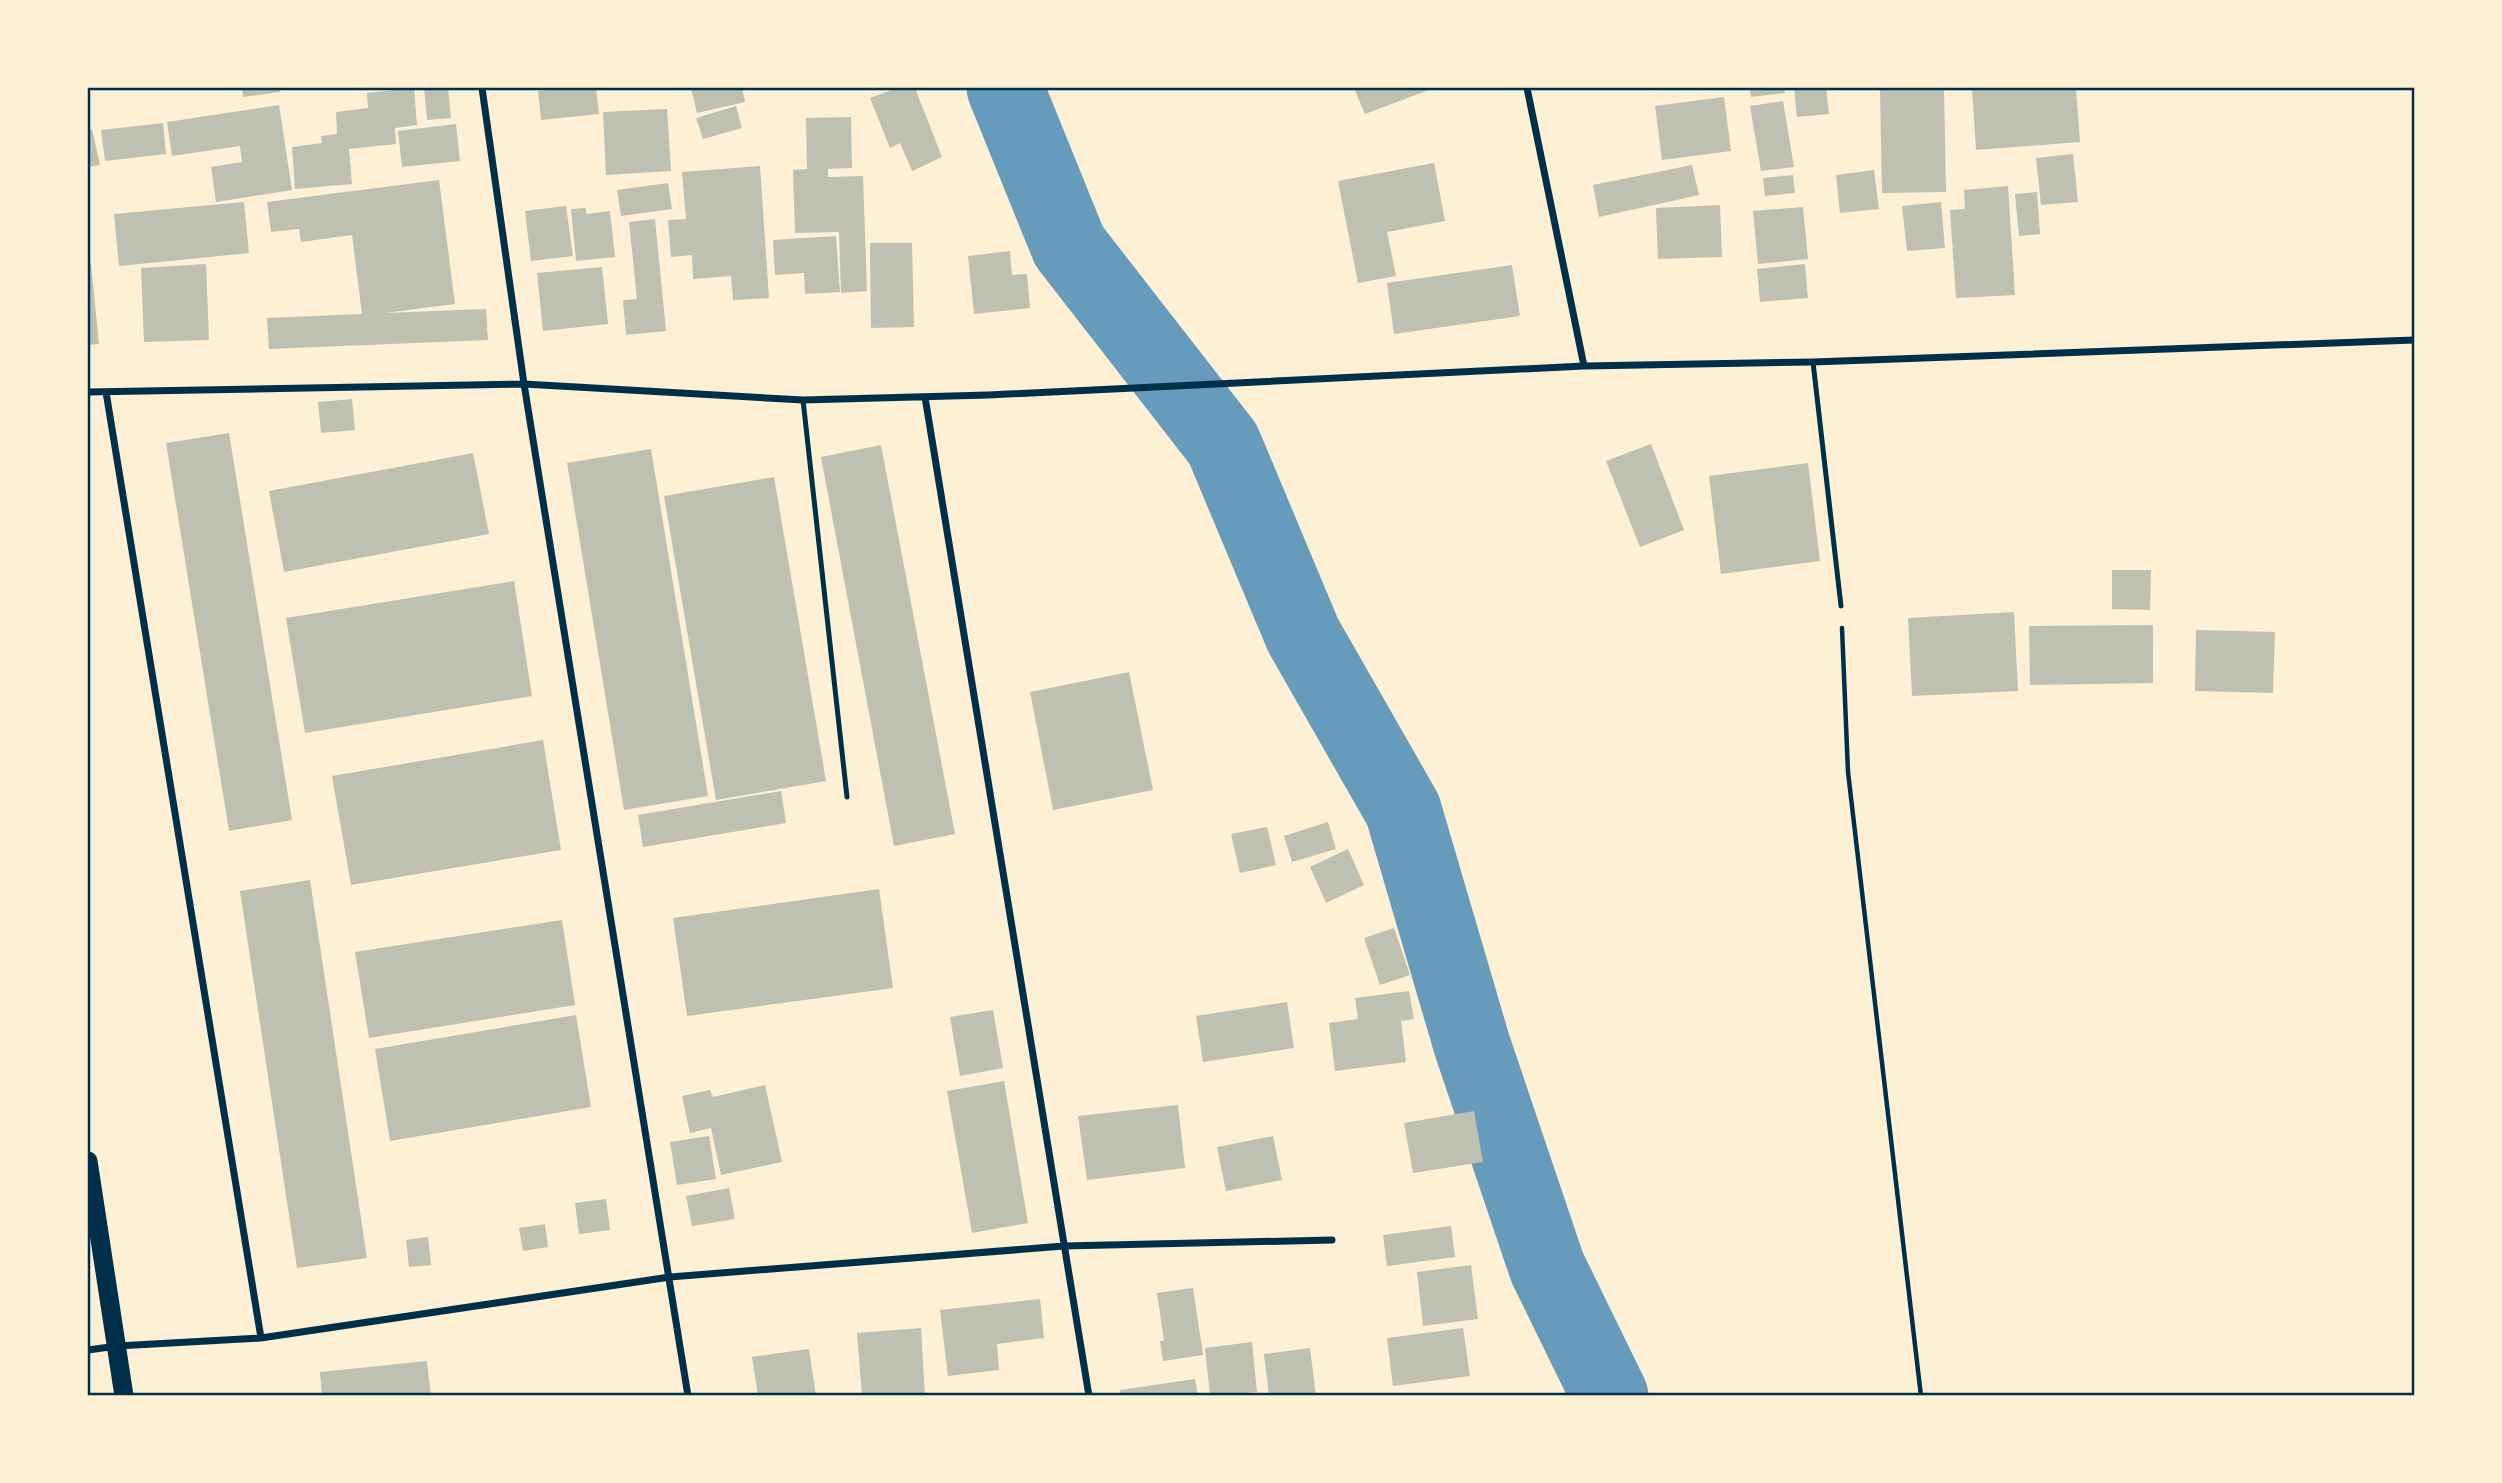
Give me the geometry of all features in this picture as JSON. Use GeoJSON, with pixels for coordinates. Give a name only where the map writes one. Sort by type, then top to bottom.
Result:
{"type":"FeatureCollection","features":[{"type":"Feature","properties":{"kind":"highway"},"geometry":{"type":"LineString","coordinates":[[88,1161],[124,1395]]}},
{"type":"Feature","properties":{"kind":"street"},"geometry":{"type":"LineString","coordinates":[[482,88],[524,384],[688,1395]]}},
{"type":"Feature","properties":{"kind":"street"},"geometry":{"type":"LineString","coordinates":[[1527,88],[1584,366]]}},
{"type":"Feature","properties":{"kind":"street"},"geometry":{"type":"LineString","coordinates":[[88,392],[524,384],[803,400],[988,395],[1584,366],[1813,362],[2414,340]]}},
{"type":"Feature","properties":{"kind":"street"},"geometry":{"type":"LineString","coordinates":[[106,391],[261,1338]]}},
{"type":"Feature","properties":{"kind":"street"},"geometry":{"type":"LineString","coordinates":[[925,397],[1089,1395]]}},
{"type":"Feature","properties":{"kind":"street"},"geometry":{"type":"LineString","coordinates":[[88,1350],[261,1338],[670,1277],[1064,1246],[1332,1240]]}},
{"type":"Feature","properties":{"kind":"lane"},"geometry":{"type":"LineString","coordinates":[[1813,362],[1842,607]]}},
{"type":"Feature","properties":{"kind":"lane"},"geometry":{"type":"LineString","coordinates":[[803,400],[847,797]]}},
{"type":"Feature","properties":{"kind":"path"},"geometry":{"type":"LineString","coordinates":[[1842,607],[1848,772],[1921,1395]]}},
{"type":"Feature","properties":{"kind":"building"},"geometry":{"type":"Polygon","coordinates":[[[242,88],[279,88],[280,92],[243,97],[242,88]]]}},
{"type":"Feature","properties":{"kind":"building"},"geometry":{"type":"Polygon","coordinates":[[[414,88],[417,125],[395,128],[396,144],[349,149],[352,184],[295,189],[292,147],[322,143],[321,136],[337,134],[336,112],[368,108],[367,93],[414,88]]]}},
{"type":"Feature","properties":{"kind":"building"},"geometry":{"type":"Polygon","coordinates":[[[424,88],[448,88],[451,118],[427,120],[424,88]]]}},
{"type":"Feature","properties":{"kind":"building"},"geometry":{"type":"Polygon","coordinates":[[[596,88],[599,114],[541,120],[538,91],[596,88]]]}},
{"type":"Feature","properties":{"kind":"building"},"geometry":{"type":"Polygon","coordinates":[[[691,88],[742,88],[745,102],[697,113],[691,88]]]}},
{"type":"Feature","properties":{"kind":"building"},"geometry":{"type":"Polygon","coordinates":[[[897,88],[915,88],[942,157],[912,171],[900,143],[890,148],[870,98],[897,88]]]}},
{"type":"Feature","properties":{"kind":"building"},"geometry":{"type":"Polygon","coordinates":[[[1354,88],[1434,88],[1365,114],[1354,88]]]}},
{"type":"Feature","properties":{"kind":"building"},"geometry":{"type":"Polygon","coordinates":[[[1750,88],[1784,88],[1785,93],[1751,97],[1750,88]]]}},
{"type":"Feature","properties":{"kind":"building"},"geometry":{"type":"Polygon","coordinates":[[[1794,88],[1826,88],[1829,114],[1797,117],[1794,88]]]}},
{"type":"Feature","properties":{"kind":"building"},"geometry":{"type":"Polygon","coordinates":[[[1880,88],[1944,88],[1946,192],[1882,193],[1880,88]]]}},
{"type":"Feature","properties":{"kind":"building"},"geometry":{"type":"Polygon","coordinates":[[[1972,88],[2076,88],[2080,142],[1976,150],[1972,88]]]}},
{"type":"Feature","properties":{"kind":"building"},"geometry":{"type":"Polygon","coordinates":[[[1724,97],[1731,151],[1662,160],[1655,106],[1724,97]]]}},
{"type":"Feature","properties":{"kind":"building"},"geometry":{"type":"Polygon","coordinates":[[[1783,101],[1794,167],[1761,171],[1750,106],[1783,101]]]}},
{"type":"Feature","properties":{"kind":"building"},"geometry":{"type":"Polygon","coordinates":[[[279,105],[292,190],[216,202],[211,167],[242,162],[240,146],[172,156],[167,122],[279,105]]]}},
{"type":"Feature","properties":{"kind":"building"},"geometry":{"type":"Polygon","coordinates":[[[736,106],[742,128],[703,139],[696,118],[736,106]]]}},
{"type":"Feature","properties":{"kind":"building"},"geometry":{"type":"Polygon","coordinates":[[[667,109],[671,171],[606,175],[603,112],[667,109]]]}},
{"type":"Feature","properties":{"kind":"building"},"geometry":{"type":"Polygon","coordinates":[[[851,117],[852,168],[828,169],[828,177],[863,176],[867,291],[841,293],[839,232],[795,233],[793,170],[807,169],[806,118],[851,117]]]}},
{"type":"Feature","properties":{"kind":"building"},"geometry":{"type":"Polygon","coordinates":[[[163,123],[166,154],[105,161],[101,130],[163,123]]]}},
{"type":"Feature","properties":{"kind":"building"},"geometry":{"type":"Polygon","coordinates":[[[456,124],[460,161],[402,167],[398,131],[456,124]]]}},
{"type":"Feature","properties":{"kind":"building"},"geometry":{"type":"Polygon","coordinates":[[[92,129],[100,165],[88,167],[88,130],[92,129]]]}},
{"type":"Feature","properties":{"kind":"building"},"geometry":{"type":"Polygon","coordinates":[[[2073,154],[2078,202],[2041,205],[2036,158],[2073,154]]]}},
{"type":"Feature","properties":{"kind":"building"},"geometry":{"type":"Polygon","coordinates":[[[1434,163],[1445,221],[1387,232],[1396,276],[1358,283],[1338,181],[1434,163]]]}},
{"type":"Feature","properties":{"kind":"building"},"geometry":{"type":"Polygon","coordinates":[[[1692,165],[1699,195],[1599,217],[1593,185],[1692,165]]]}},
{"type":"Feature","properties":{"kind":"building"},"geometry":{"type":"Polygon","coordinates":[[[760,166],[769,298],[733,300],[731,276],[693,279],[692,255],[671,257],[668,220],[686,219],[682,172],[760,166]]]}},
{"type":"Feature","properties":{"kind":"building"},"geometry":{"type":"Polygon","coordinates":[[[1874,170],[1879,209],[1840,213],[1836,175],[1874,170]]]}},
{"type":"Feature","properties":{"kind":"building"},"geometry":{"type":"Polygon","coordinates":[[[1793,175],[1795,193],[1765,196],[1763,178],[1793,175]]]}},
{"type":"Feature","properties":{"kind":"building"},"geometry":{"type":"Polygon","coordinates":[[[439,180],[455,304],[385,313],[486,309],[488,340],[269,349],[267,318],[362,314],[352,235],[301,242],[299,229],[271,232],[267,202],[439,180]]]}},
{"type":"Feature","properties":{"kind":"building"},"geometry":{"type":"Polygon","coordinates":[[[668,183],[672,209],[621,216],[617,190],[668,183]]]}},
{"type":"Feature","properties":{"kind":"building"},"geometry":{"type":"Polygon","coordinates":[[[2008,186],[2015,295],[1956,298],[1950,210],[1965,209],[1964,190],[2008,186]]]}},
{"type":"Feature","properties":{"kind":"building"},"geometry":{"type":"Polygon","coordinates":[[[2037,192],[2040,234],[2019,236],[2015,194],[2037,192]]]}},
{"type":"Feature","properties":{"kind":"building"},"geometry":{"type":"Polygon","coordinates":[[[244,202],[249,253],[119,266],[114,214],[244,202]]]}},
{"type":"Feature","properties":{"kind":"building"},"geometry":{"type":"Polygon","coordinates":[[[1941,202],[1945,248],[1907,251],[1902,206],[1941,202]]]}},
{"type":"Feature","properties":{"kind":"building"},"geometry":{"type":"Polygon","coordinates":[[[1720,205],[1722,257],[1658,259],[1656,208],[1720,205]]]}},
{"type":"Feature","properties":{"kind":"building"},"geometry":{"type":"Polygon","coordinates":[[[566,206],[573,256],[531,261],[525,211],[566,206]]]}},
{"type":"Feature","properties":{"kind":"building"},"geometry":{"type":"Polygon","coordinates":[[[1803,207],[1808,259],[1758,264],[1753,211],[1803,207]]]}},
{"type":"Feature","properties":{"kind":"building"},"geometry":{"type":"Polygon","coordinates":[[[586,208],[586,214],[610,211],[615,257],[576,261],[571,209],[586,208]]]}},
{"type":"Feature","properties":{"kind":"building"},"geometry":{"type":"Polygon","coordinates":[[[655,219],[666,331],[626,335],[623,300],[637,299],[629,222],[655,219]]]}},
{"type":"Feature","properties":{"kind":"building"},"geometry":{"type":"Polygon","coordinates":[[[836,236],[840,292],[805,294],[804,273],[775,275],[773,240],[836,236]]]}},
{"type":"Feature","properties":{"kind":"building"},"geometry":{"type":"Polygon","coordinates":[[[870,243],[912,243],[914,327],[871,328],[870,243]]]}},
{"type":"Feature","properties":{"kind":"building"},"geometry":{"type":"Polygon","coordinates":[[[1010,251],[1012,275],[1027,274],[1030,308],[974,314],[968,256],[1010,251]]]}},
{"type":"Feature","properties":{"kind":"building"},"geometry":{"type":"Polygon","coordinates":[[[88,263],[91,263],[99,344],[88,345],[88,263]]]}},
{"type":"Feature","properties":{"kind":"building"},"geometry":{"type":"Polygon","coordinates":[[[206,264],[209,340],[144,342],[141,268],[206,264]]]}},
{"type":"Feature","properties":{"kind":"building"},"geometry":{"type":"Polygon","coordinates":[[[1805,264],[1808,298],[1760,302],[1757,269],[1805,264]]]}},
{"type":"Feature","properties":{"kind":"building"},"geometry":{"type":"Polygon","coordinates":[[[1512,265],[1520,316],[1394,334],[1387,283],[1512,265]]]}},
{"type":"Feature","properties":{"kind":"building"},"geometry":{"type":"Polygon","coordinates":[[[602,267],[608,324],[543,331],[537,273],[602,267]]]}},
{"type":"Feature","properties":{"kind":"building"},"geometry":{"type":"Polygon","coordinates":[[[352,399],[355,430],[321,433],[318,402],[352,399]]]}},
{"type":"Feature","properties":{"kind":"building"},"geometry":{"type":"Polygon","coordinates":[[[229,433],[292,820],[229,831],[166,443],[229,433]]]}},
{"type":"Feature","properties":{"kind":"building"},"geometry":{"type":"Polygon","coordinates":[[[1651,444],[1684,530],[1640,547],[1606,461],[1651,444]]]}},
{"type":"Feature","properties":{"kind":"building"},"geometry":{"type":"Polygon","coordinates":[[[881,445],[955,834],[894,846],[821,457],[881,445]]]}},
{"type":"Feature","properties":{"kind":"building"},"geometry":{"type":"Polygon","coordinates":[[[651,449],[708,796],[624,810],[567,463],[651,449]]]}},
{"type":"Feature","properties":{"kind":"building"},"geometry":{"type":"Polygon","coordinates":[[[473,453],[489,534],[284,572],[269,491],[473,453]]]}},
{"type":"Feature","properties":{"kind":"building"},"geometry":{"type":"Polygon","coordinates":[[[1808,463],[1820,561],[1721,574],[1709,476],[1808,463]]]}},
{"type":"Feature","properties":{"kind":"building"},"geometry":{"type":"Polygon","coordinates":[[[774,477],[826,781],[716,800],[664,496],[774,477]]]}},
{"type":"Feature","properties":{"kind":"building"},"geometry":{"type":"Polygon","coordinates":[[[2112,570],[2151,570],[2150,610],[2112,609],[2112,570]]]}},
{"type":"Feature","properties":{"kind":"building"},"geometry":{"type":"Polygon","coordinates":[[[514,581],[532,696],[305,733],[286,618],[514,581]]]}},
{"type":"Feature","properties":{"kind":"building"},"geometry":{"type":"Polygon","coordinates":[[[2014,612],[2018,691],[1912,696],[1908,618],[2014,612]]]}},
{"type":"Feature","properties":{"kind":"building"},"geometry":{"type":"Polygon","coordinates":[[[2153,625],[2153,683],[2030,685],[2029,626],[2153,625]]]}},
{"type":"Feature","properties":{"kind":"building"},"geometry":{"type":"Polygon","coordinates":[[[2196,630],[2275,632],[2273,693],[2195,691],[2196,630]]]}},
{"type":"Feature","properties":{"kind":"building"},"geometry":{"type":"Polygon","coordinates":[[[1129,672],[1153,790],[1053,810],[1030,692],[1129,672]]]}},
{"type":"Feature","properties":{"kind":"building"},"geometry":{"type":"Polygon","coordinates":[[[543,740],[561,850],[351,885],[332,776],[543,740]]]}},
{"type":"Feature","properties":{"kind":"building"},"geometry":{"type":"Polygon","coordinates":[[[781,791],[786,823],[643,847],[638,815],[781,791]]]}},
{"type":"Feature","properties":{"kind":"building"},"geometry":{"type":"Polygon","coordinates":[[[1328,822],[1336,849],[1292,862],[1284,836],[1328,822]]]}},
{"type":"Feature","properties":{"kind":"building"},"geometry":{"type":"Polygon","coordinates":[[[1267,827],[1276,865],[1240,873],[1231,834],[1267,827]]]}},
{"type":"Feature","properties":{"kind":"building"},"geometry":{"type":"Polygon","coordinates":[[[1348,849],[1364,885],[1326,903],[1310,867],[1348,849]]]}},
{"type":"Feature","properties":{"kind":"building"},"geometry":{"type":"Polygon","coordinates":[[[310,880],[367,1258],[297,1268],[240,891],[310,880]]]}},
{"type":"Feature","properties":{"kind":"building"},"geometry":{"type":"Polygon","coordinates":[[[879,889],[893,988],[687,1016],[673,918],[879,889]]]}},
{"type":"Feature","properties":{"kind":"building"},"geometry":{"type":"Polygon","coordinates":[[[562,920],[575,1005],[369,1038],[355,952],[562,920]]]}},
{"type":"Feature","properties":{"kind":"building"},"geometry":{"type":"Polygon","coordinates":[[[1394,928],[1410,975],[1380,985],[1364,938],[1394,928]]]}},
{"type":"Feature","properties":{"kind":"building"},"geometry":{"type":"Polygon","coordinates":[[[1409,991],[1414,1019],[1401,1021],[1406,1062],[1335,1071],[1329,1023],[1358,1019],[1355,998],[1409,991]]]}},
{"type":"Feature","properties":{"kind":"building"},"geometry":{"type":"Polygon","coordinates":[[[1287,1002],[1294,1048],[1203,1062],[1196,1016],[1287,1002]]]}},
{"type":"Feature","properties":{"kind":"building"},"geometry":{"type":"Polygon","coordinates":[[[993,1010],[1003,1068],[960,1076],[950,1017],[993,1010]]]}},
{"type":"Feature","properties":{"kind":"building"},"geometry":{"type":"Polygon","coordinates":[[[576,1015],[591,1107],[390,1141],[375,1049],[576,1015]]]}},
{"type":"Feature","properties":{"kind":"building"},"geometry":{"type":"Polygon","coordinates":[[[1004,1081],[1028,1223],[972,1233],[947,1091],[1004,1081]]]}},
{"type":"Feature","properties":{"kind":"building"},"geometry":{"type":"Polygon","coordinates":[[[765,1085],[782,1162],[721,1175],[711,1128],[690,1133],[682,1096],[710,1090],[713,1097],[765,1085]]]}},
{"type":"Feature","properties":{"kind":"building"},"geometry":{"type":"Polygon","coordinates":[[[1178,1105],[1185,1168],[1087,1180],[1078,1116],[1178,1105]]]}},
{"type":"Feature","properties":{"kind":"building"},"geometry":{"type":"Polygon","coordinates":[[[1474,1111],[1483,1162],[1413,1173],[1404,1123],[1474,1111]]]}},
{"type":"Feature","properties":{"kind":"building"},"geometry":{"type":"Polygon","coordinates":[[[709,1136],[716,1179],[677,1185],[670,1142],[709,1136]]]}},
{"type":"Feature","properties":{"kind":"building"},"geometry":{"type":"Polygon","coordinates":[[[1273,1136],[1282,1180],[1226,1191],[1217,1147],[1273,1136]]]}},
{"type":"Feature","properties":{"kind":"building"},"geometry":{"type":"Polygon","coordinates":[[[729,1188],[735,1219],[692,1226],[686,1196],[729,1188]]]}},
{"type":"Feature","properties":{"kind":"building"},"geometry":{"type":"Polygon","coordinates":[[[606,1199],[610,1230],[579,1234],[575,1203],[606,1199]]]}},
{"type":"Feature","properties":{"kind":"building"},"geometry":{"type":"Polygon","coordinates":[[[545,1224],[548,1247],[523,1251],[519,1228],[545,1224]]]}},
{"type":"Feature","properties":{"kind":"building"},"geometry":{"type":"Polygon","coordinates":[[[1451,1226],[1455,1257],[1387,1266],[1383,1235],[1451,1226]]]}},
{"type":"Feature","properties":{"kind":"building"},"geometry":{"type":"Polygon","coordinates":[[[428,1237],[431,1265],[409,1267],[406,1240],[428,1237]]]}},
{"type":"Feature","properties":{"kind":"building"},"geometry":{"type":"Polygon","coordinates":[[[1471,1265],[1478,1319],[1423,1326],[1417,1272],[1471,1265]]]}},
{"type":"Feature","properties":{"kind":"building"},"geometry":{"type":"Polygon","coordinates":[[[1193,1288],[1203,1355],[1163,1361],[1160,1341],[1164,1341],[1157,1293],[1193,1288]]]}},
{"type":"Feature","properties":{"kind":"building"},"geometry":{"type":"Polygon","coordinates":[[[1040,1299],[1044,1338],[997,1344],[999,1370],[948,1376],[940,1310],[1040,1299]]]}},
{"type":"Feature","properties":{"kind":"building"},"geometry":{"type":"Polygon","coordinates":[[[921,1328],[925,1396],[862,1396],[857,1333],[921,1328]]]}},
{"type":"Feature","properties":{"kind":"building"},"geometry":{"type":"Polygon","coordinates":[[[1463,1328],[1470,1376],[1393,1386],[1387,1338],[1463,1328]]]}},
{"type":"Feature","properties":{"kind":"building"},"geometry":{"type":"Polygon","coordinates":[[[1252,1342],[1257,1392],[1210,1396],[1205,1348],[1252,1342]]]}},
{"type":"Feature","properties":{"kind":"building"},"geometry":{"type":"Polygon","coordinates":[[[1310,1348],[1316,1396],[1269,1396],[1264,1354],[1310,1348]]]}},
{"type":"Feature","properties":{"kind":"building"},"geometry":{"type":"Polygon","coordinates":[[[809,1349],[816,1396],[758,1396],[752,1357],[809,1349]]]}},
{"type":"Feature","properties":{"kind":"building"},"geometry":{"type":"Polygon","coordinates":[[[427,1361],[431,1396],[322,1396],[320,1372],[427,1361]]]}},
{"type":"Feature","properties":{"kind":"building"},"geometry":{"type":"Polygon","coordinates":[[[1195,1379],[1198,1396],[1121,1396],[1120,1390],[1195,1379]]]}},
{"type":"Feature","properties":{"kind":"waterway"},"geometry":{"type":"LineString","coordinates":[[1005,88],[1069,246],[1223,444],[1303,635],[1403,810],[1472,1045],[1547,1267],[1610,1396]]}}]}
